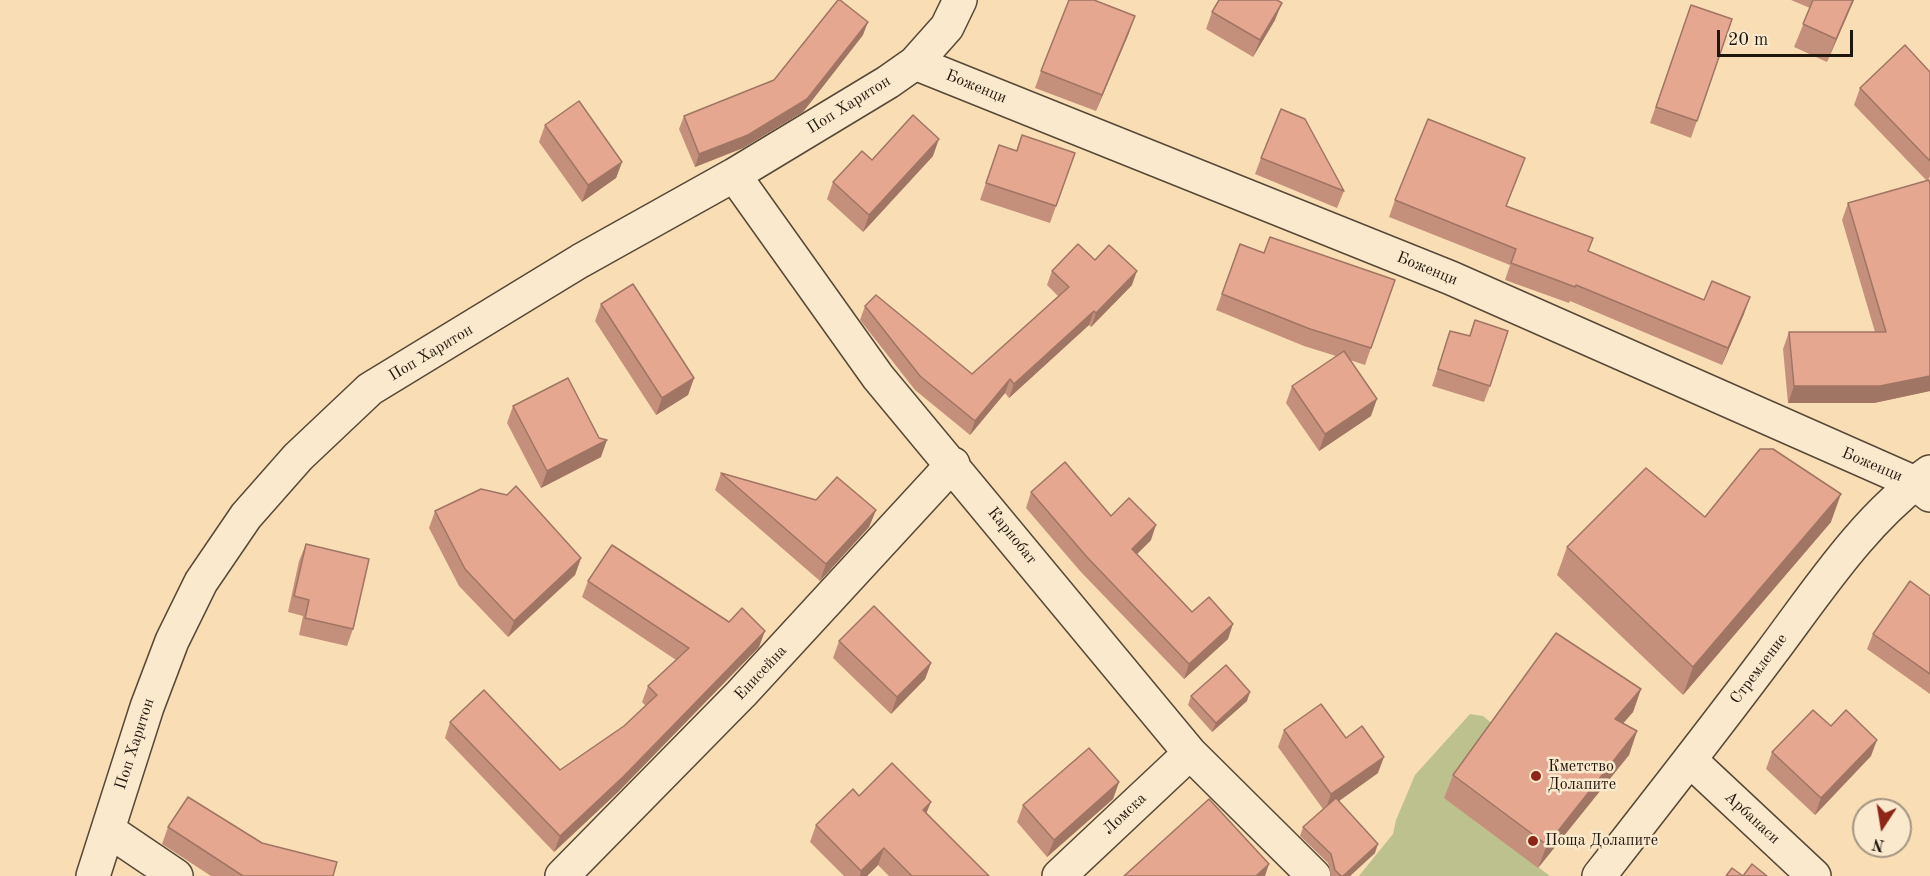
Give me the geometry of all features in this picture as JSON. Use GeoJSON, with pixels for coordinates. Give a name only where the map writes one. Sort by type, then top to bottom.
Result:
{"type":"FeatureCollection","features":[{"type":"Feature","properties":{"kind":"street","name":"Поп Харитон"},"geometry":{"type":"LineString","coordinates":[[93,876],[147,707],[172,641],[201,582],[246,516],[298,457],[370,388],[580,261],[734,176],[915,63],[947,27],[960,0]]}},
{"type":"Feature","properties":{"kind":"street","name":"Боженци"},"geometry":{"type":"LineString","coordinates":[[915,63],[1451,278],[1925,484]]}},
{"type":"Feature","properties":{"kind":"street","name":"Карнобат"},"geometry":{"type":"LineString","coordinates":[[734,176],[878,377],[953,464],[1190,753],[1314,876]]}},
{"type":"Feature","properties":{"kind":"street","name":"Енисейна"},"geometry":{"type":"LineString","coordinates":[[562,876],[741,694],[953,464]]}},
{"type":"Feature","properties":{"kind":"street","name":"Стремление"},"geometry":{"type":"LineString","coordinates":[[1599,876],[1856,541],[1925,484]]}},
{"type":"Feature","properties":{"kind":"street","name":"Ломска"},"geometry":{"type":"LineString","coordinates":[[1059,876],[1190,753]]}},
{"type":"Feature","properties":{"kind":"street","name":"Арбанаси"},"geometry":{"type":"LineString","coordinates":[[1690,760],[1814,876]]}},
{"type":"Feature","properties":{"kind":"street"},"geometry":{"type":"LineString","coordinates":[[108,830],[176,876]]}},
{"type":"Feature","properties":{"kind":"green space"},"geometry":{"type":"Polygon","coordinates":[[[1470,714],[1483,716],[1496,727],[1445,798],[1550,876],[1359,876],[1393,834],[1396,820],[1415,775],[1470,714]]]}},
{"type":"Feature","properties":{"kind":"building"},"geometry":{"type":"Polygon","coordinates":[[[838,0],[868,22],[807,99],[748,135],[699,154],[684,116],[774,80],[838,0]]]}},
{"type":"Feature","properties":{"kind":"building"},"geometry":{"type":"Polygon","coordinates":[[[1069,0],[1094,0],[1135,16],[1102,95],[1041,71],[1069,0]]]}},
{"type":"Feature","properties":{"kind":"building"},"geometry":{"type":"Polygon","coordinates":[[[1219,0],[1277,0],[1282,3],[1260,40],[1212,12],[1219,0]]]}},
{"type":"Feature","properties":{"kind":"building"},"geometry":{"type":"Polygon","coordinates":[[[1813,0],[1853,0],[1836,39],[1803,24],[1813,0]]]}},
{"type":"Feature","properties":{"kind":"building"},"geometry":{"type":"Polygon","coordinates":[[[1691,5],[1732,19],[1697,121],[1656,107],[1691,5]]]}},
{"type":"Feature","properties":{"kind":"building"},"geometry":{"type":"Polygon","coordinates":[[[1905,45],[1930,72],[1930,161],[1860,88],[1905,45]]]}},
{"type":"Feature","properties":{"kind":"building"},"geometry":{"type":"Polygon","coordinates":[[[579,101],[622,162],[588,185],[545,125],[579,101]]]}},
{"type":"Feature","properties":{"kind":"building"},"geometry":{"type":"Polygon","coordinates":[[[1281,109],[1305,119],[1344,191],[1261,158],[1281,109]]]}},
{"type":"Feature","properties":{"kind":"building"},"geometry":{"type":"Polygon","coordinates":[[[913,115],[939,139],[869,215],[833,182],[862,151],[872,160],[913,115]]]}},
{"type":"Feature","properties":{"kind":"building"},"geometry":{"type":"Polygon","coordinates":[[[1428,119],[1525,158],[1506,206],[1593,238],[1588,251],[1704,300],[1712,281],[1750,297],[1728,348],[1576,285],[1575,287],[1511,263],[1516,249],[1395,200],[1428,119]]]}},
{"type":"Feature","properties":{"kind":"building"},"geometry":{"type":"Polygon","coordinates":[[[1022,135],[1075,153],[1056,206],[986,183],[999,145],[1017,151],[1022,135]]]}},
{"type":"Feature","properties":{"kind":"building"},"geometry":{"type":"Polygon","coordinates":[[[1929,180],[1930,376],[1880,386],[1794,386],[1789,332],[1886,332],[1848,203],[1929,180]]]}},
{"type":"Feature","properties":{"kind":"building"},"geometry":{"type":"Polygon","coordinates":[[[1270,237],[1395,280],[1371,348],[1310,329],[1222,294],[1240,244],[1264,253],[1270,237]]]}},
{"type":"Feature","properties":{"kind":"building"},"geometry":{"type":"Polygon","coordinates":[[[1078,244],[1095,260],[1109,245],[1137,271],[1096,313],[1094,311],[1014,384],[1010,379],[975,421],[920,376],[865,306],[876,295],[972,374],[1069,287],[1052,271],[1078,244]]]}},
{"type":"Feature","properties":{"kind":"building"},"geometry":{"type":"Polygon","coordinates":[[[633,284],[694,378],[662,398],[601,304],[633,284]]]}},
{"type":"Feature","properties":{"kind":"building"},"geometry":{"type":"Polygon","coordinates":[[[1475,320],[1508,331],[1490,386],[1438,369],[1450,331],[1470,336],[1475,320]]]}},
{"type":"Feature","properties":{"kind":"building"},"geometry":{"type":"Polygon","coordinates":[[[1344,351],[1377,399],[1325,434],[1292,386],[1344,351]]]}},
{"type":"Feature","properties":{"kind":"building"},"geometry":{"type":"Polygon","coordinates":[[[568,378],[599,438],[607,440],[547,471],[513,406],[568,378]]]}},
{"type":"Feature","properties":{"kind":"building"},"geometry":{"type":"Polygon","coordinates":[[[1760,449],[1773,449],[1841,494],[1693,667],[1567,547],[1646,468],[1705,517],[1760,449]]]}},
{"type":"Feature","properties":{"kind":"building"},"geometry":{"type":"Polygon","coordinates":[[[1065,462],[1111,516],[1129,498],[1156,525],[1132,549],[1192,612],[1209,597],[1233,624],[1189,664],[1086,556],[1031,492],[1065,462]]]}},
{"type":"Feature","properties":{"kind":"building"},"geometry":{"type":"Polygon","coordinates":[[[721,473],[816,500],[837,477],[876,510],[826,564],[721,473]]]}},
{"type":"Feature","properties":{"kind":"building"},"geometry":{"type":"Polygon","coordinates":[[[516,486],[581,558],[514,621],[465,569],[435,511],[481,489],[507,495],[516,486]]]}},
{"type":"Feature","properties":{"kind":"building"},"geometry":{"type":"Polygon","coordinates":[[[306,544],[369,559],[353,629],[305,618],[309,600],[294,596],[306,544]]]}},
{"type":"Feature","properties":{"kind":"building"},"geometry":{"type":"Polygon","coordinates":[[[612,545],[729,622],[742,608],[765,631],[624,776],[560,836],[450,722],[484,690],[560,770],[624,726],[657,695],[648,686],[689,648],[588,581],[612,545]]]}},
{"type":"Feature","properties":{"kind":"building"},"geometry":{"type":"Polygon","coordinates":[[[1910,581],[1930,596],[1930,674],[1873,634],[1910,581]]]}},
{"type":"Feature","properties":{"kind":"building"},"geometry":{"type":"Polygon","coordinates":[[[874,606],[931,663],[897,697],[839,641],[874,606]]]}},
{"type":"Feature","properties":{"kind":"building","name":"Кметство Долапите"},"geometry":{"type":"Polygon","coordinates":[[[1556,633],[1641,689],[1615,719],[1637,731],[1547,845],[1453,775],[1556,633]]]}},
{"type":"Feature","properties":{"kind":"building"},"geometry":{"type":"Polygon","coordinates":[[[1226,665],[1250,692],[1216,723],[1191,696],[1226,665]]]}},
{"type":"Feature","properties":{"kind":"building"},"geometry":{"type":"Polygon","coordinates":[[[1321,704],[1346,738],[1362,726],[1384,757],[1331,794],[1284,730],[1321,704]]]}},
{"type":"Feature","properties":{"kind":"building"},"geometry":{"type":"Polygon","coordinates":[[[1813,710],[1831,726],[1846,710],[1877,740],[1821,798],[1772,752],[1813,710]]]}},
{"type":"Feature","properties":{"kind":"building"},"geometry":{"type":"Polygon","coordinates":[[[1089,748],[1119,782],[1054,840],[1023,805],[1089,748]]]}},
{"type":"Feature","properties":{"kind":"building"},"geometry":{"type":"Polygon","coordinates":[[[892,763],[931,802],[923,810],[989,876],[912,876],[884,848],[861,871],[816,825],[853,789],[859,796],[892,763]]]}},
{"type":"Feature","properties":{"kind":"building"},"geometry":{"type":"Polygon","coordinates":[[[188,797],[262,843],[337,862],[333,876],[243,876],[168,827],[188,797]]]}},
{"type":"Feature","properties":{"kind":"building"},"geometry":{"type":"Polygon","coordinates":[[[1336,798],[1378,844],[1343,876],[1335,870],[1331,854],[1303,827],[1336,798]]]}},
{"type":"Feature","properties":{"kind":"building"},"geometry":{"type":"Polygon","coordinates":[[[1209,799],[1269,864],[1256,876],[1124,876],[1209,799]]]}},
{"type":"Feature","properties":{"kind":"building"},"geometry":{"type":"Polygon","coordinates":[[[1752,864],[1767,876],[1743,876],[1752,864]]]}},
{"type":"Feature","properties":{"kind":"building"},"geometry":{"type":"Polygon","coordinates":[[[1732,868],[1743,876],[1726,876],[1732,868]]]}},
{"type":"Feature","properties":{"kind":"place","name":"Кметство Долапите"},"geometry":{"type":"Point","coordinates":[1536,776]}},
{"type":"Feature","properties":{"kind":"place","name":"Поща Долапите"},"geometry":{"type":"Point","coordinates":[1533,841]}}]}
